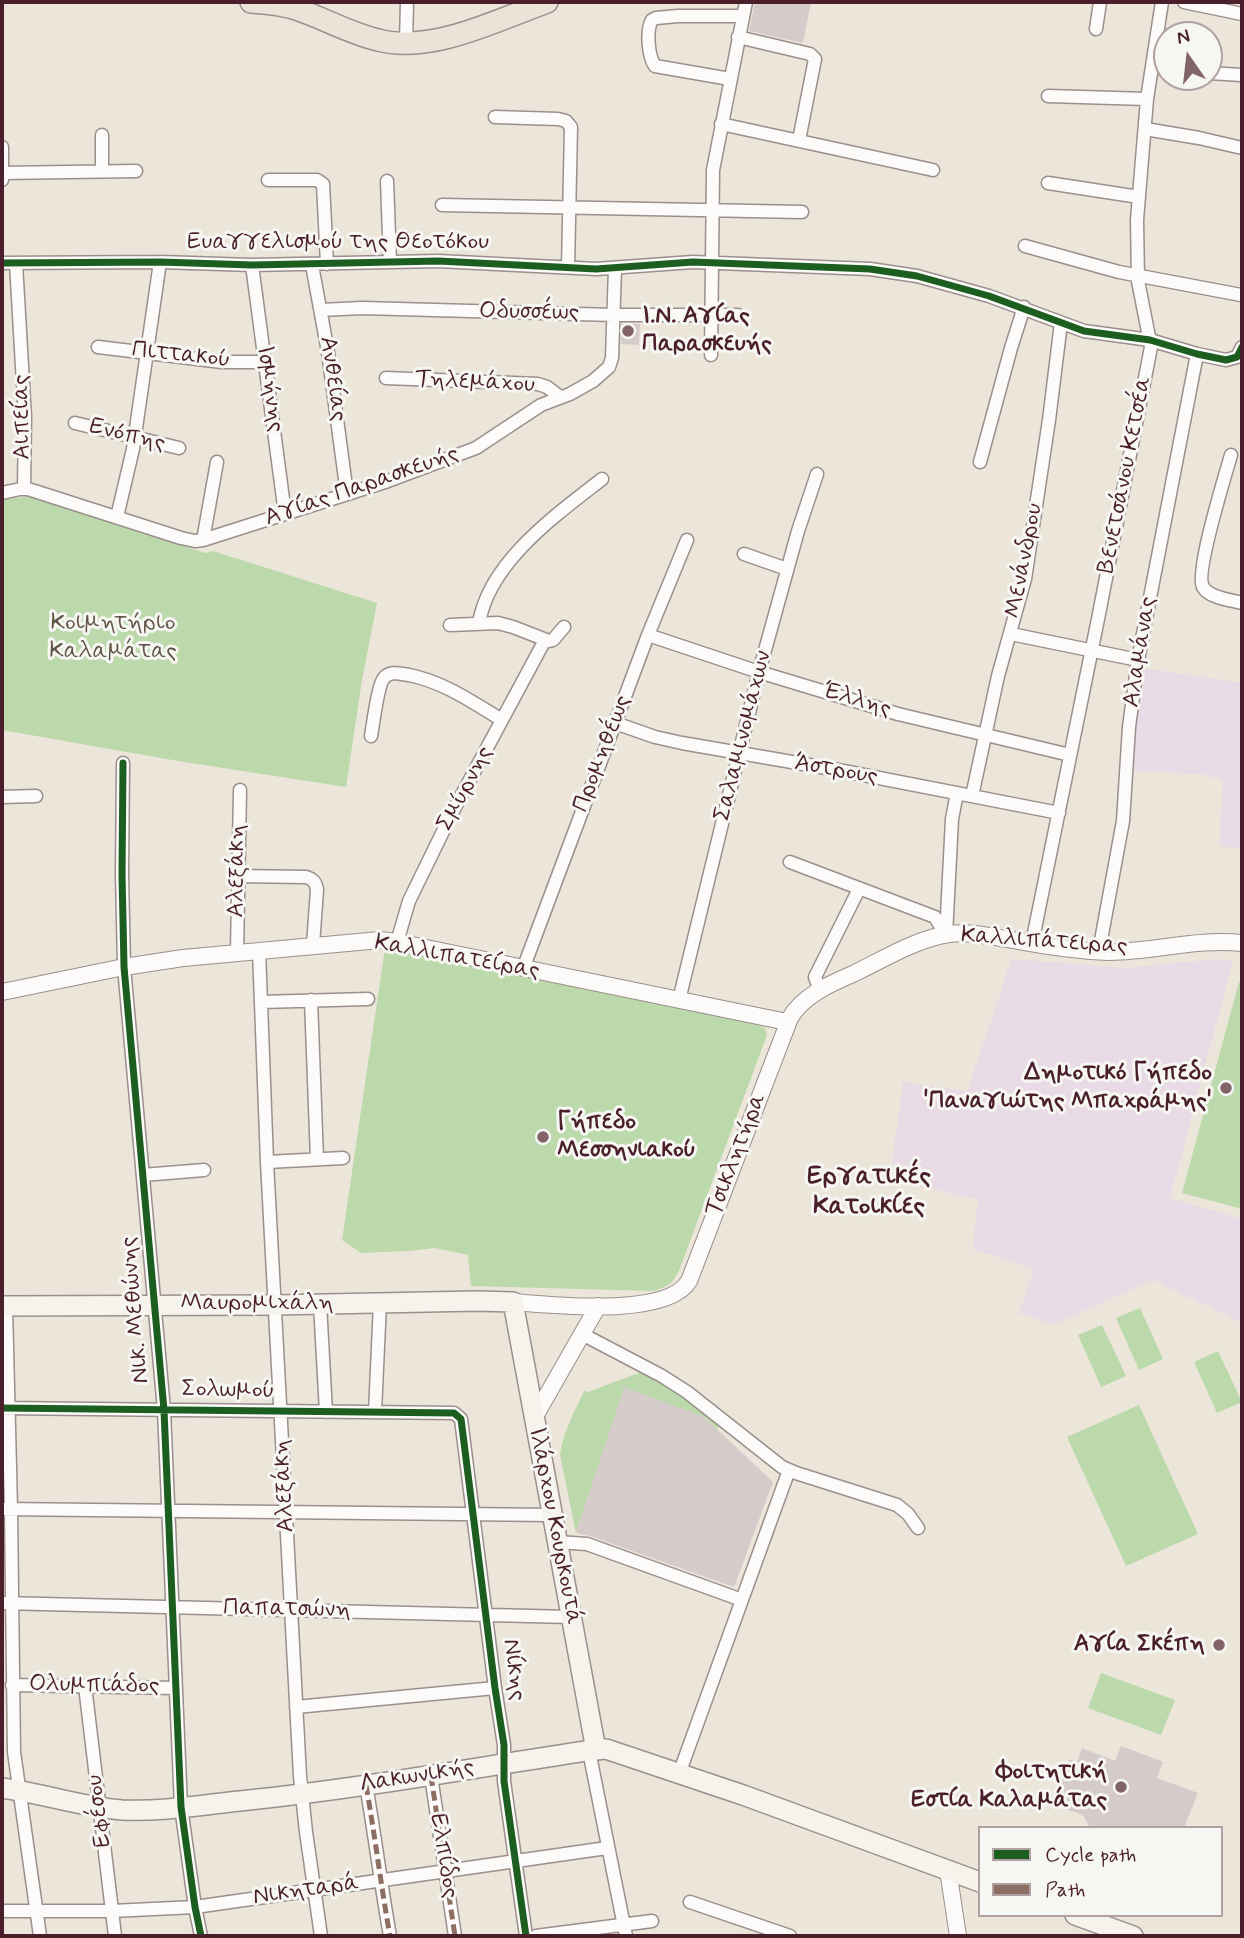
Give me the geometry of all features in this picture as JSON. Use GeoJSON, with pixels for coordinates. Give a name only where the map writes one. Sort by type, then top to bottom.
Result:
{"type":"FeatureCollection","features":[{"type":"Feature","properties":{"kind":"main road"},"geometry":{"type":"LineString","coordinates":[[251,2],[291,8],[366,37],[406,44],[458,34],[547,2]]}},
{"type":"Feature","properties":{"kind":"main road","name":"Μαυρομιχάλη"},"geometry":{"type":"LineString","coordinates":[[4,1306],[513,1302]]}},
{"type":"Feature","properties":{"kind":"main road","name":"Ιλάρχου Κουρκουτά"},"geometry":{"type":"LineString","coordinates":[[513,1302],[571,1618],[592,1750]]}},
{"type":"Feature","properties":{"kind":"main road","name":"Λακωνικής"},"geometry":{"type":"LineString","coordinates":[[10,1789],[100,1807],[130,1810],[181,1807],[366,1786],[592,1750],[611,1750],[978,1881]]}},
{"type":"Feature","properties":{"kind":"main road"},"geometry":{"type":"LineString","coordinates":[[1081,1917],[1133,1936]]}},
{"type":"Feature","properties":{"kind":"street"},"geometry":{"type":"LineString","coordinates":[[406,44],[407,2]]}},
{"type":"Feature","properties":{"kind":"street"},"geometry":{"type":"LineString","coordinates":[[711,355],[713,170],[746,2]]}},
{"type":"Feature","properties":{"kind":"street"},"geometry":{"type":"LineString","coordinates":[[1096,29],[1100,2]]}},
{"type":"Feature","properties":{"kind":"street","name":"Βενετσάνου Κετσέα"},"geometry":{"type":"LineString","coordinates":[[1159,21],[1162,2]]}},
{"type":"Feature","properties":{"kind":"street"},"geometry":{"type":"LineString","coordinates":[[1184,2],[1242,14]]}},
{"type":"Feature","properties":{"kind":"street"},"geometry":{"type":"LineString","coordinates":[[730,79],[655,66],[651,61],[650,22],[656,18],[678,16],[742,16]]}},
{"type":"Feature","properties":{"kind":"street"},"geometry":{"type":"LineString","coordinates":[[738,37],[810,54],[815,59],[799,141]]}},
{"type":"Feature","properties":{"kind":"street","name":"Βενετσάνου Κετσέα"},"geometry":{"type":"LineString","coordinates":[[1032,943],[1149,358],[1150,340],[1138,275],[1137,240],[1147,99],[1153,63]]}},
{"type":"Feature","properties":{"kind":"street"},"geometry":{"type":"LineString","coordinates":[[1223,74],[1242,75]]}},
{"type":"Feature","properties":{"kind":"street"},"geometry":{"type":"LineString","coordinates":[[1048,96],[1147,99]]}},
{"type":"Feature","properties":{"kind":"street"},"geometry":{"type":"LineString","coordinates":[[495,117],[558,118],[571,127],[568,267]]}},
{"type":"Feature","properties":{"kind":"street"},"geometry":{"type":"LineString","coordinates":[[721,124],[933,170]]}},
{"type":"Feature","properties":{"kind":"street"},"geometry":{"type":"LineString","coordinates":[[1145,129],[1242,148]]}},
{"type":"Feature","properties":{"kind":"street"},"geometry":{"type":"LineString","coordinates":[[102,135],[102,171]]}},
{"type":"Feature","properties":{"kind":"street"},"geometry":{"type":"LineString","coordinates":[[2,147],[2,181]]}},
{"type":"Feature","properties":{"kind":"street"},"geometry":{"type":"LineString","coordinates":[[2,173],[136,171]]}},
{"type":"Feature","properties":{"kind":"street"},"geometry":{"type":"LineString","coordinates":[[268,180],[317,180],[323,184],[327,264]]}},
{"type":"Feature","properties":{"kind":"street"},"geometry":{"type":"LineString","coordinates":[[387,181],[390,262]]}},
{"type":"Feature","properties":{"kind":"street"},"geometry":{"type":"LineString","coordinates":[[1048,183],[1139,197]]}},
{"type":"Feature","properties":{"kind":"street"},"geometry":{"type":"LineString","coordinates":[[442,205],[802,212]]}},
{"type":"Feature","properties":{"kind":"street"},"geometry":{"type":"LineString","coordinates":[[1025,246],[1106,269],[1241,295]]}},
{"type":"Feature","properties":{"kind":"street"},"geometry":{"type":"LineString","coordinates":[[117,517],[148,354],[160,262]]}},
{"type":"Feature","properties":{"kind":"street","name":"Ευαγγελισμού της Θεοτόκου"},"geometry":{"type":"LineString","coordinates":[[2,263],[312,265],[475,262],[615,268],[712,263],[870,270],[917,276],[1024,307],[1084,331],[1150,340],[1197,354],[1231,360],[1240,355],[1242,347]]}},
{"type":"Feature","properties":{"kind":"street","name":"Αιπείας"},"geometry":{"type":"LineString","coordinates":[[16,263],[25,418],[24,488]]}},
{"type":"Feature","properties":{"kind":"street","name":"Ισμήνης"},"geometry":{"type":"LineString","coordinates":[[252,265],[285,514]]}},
{"type":"Feature","properties":{"kind":"street","name":"Ανθείας"},"geometry":{"type":"LineString","coordinates":[[312,265],[347,494]]}},
{"type":"Feature","properties":{"kind":"street","name":"Αγίας Παρασκευής"},"geometry":{"type":"LineString","coordinates":[[24,488],[195,541],[413,472],[476,448],[525,414],[583,387],[609,367],[612,358],[615,268]]}},
{"type":"Feature","properties":{"kind":"street"},"geometry":{"type":"LineString","coordinates":[[981,462],[1024,307]]}},
{"type":"Feature","properties":{"kind":"street","name":"Οδυσσέως"},"geometry":{"type":"LineString","coordinates":[[321,310],[354,308],[614,315],[737,315]]}},
{"type":"Feature","properties":{"kind":"street","name":"Μενάνδρου"},"geometry":{"type":"LineString","coordinates":[[972,796],[998,676],[1023,592],[1061,323]]}},
{"type":"Feature","properties":{"kind":"street","name":"Πιττακού"},"geometry":{"type":"LineString","coordinates":[[98,347],[222,362],[265,362]]}},
{"type":"Feature","properties":{"kind":"street","name":"Αλαμάνας"},"geometry":{"type":"LineString","coordinates":[[1099,951],[1122,821],[1129,727],[1138,660],[1197,354]]}},
{"type":"Feature","properties":{"kind":"street","name":"Τηλεμάχου"},"geometry":{"type":"LineString","coordinates":[[386,379],[538,384],[560,397]]}},
{"type":"Feature","properties":{"kind":"street","name":"Ενόπης"},"geometry":{"type":"LineString","coordinates":[[75,423],[179,448]]}},
{"type":"Feature","properties":{"kind":"street"},"geometry":{"type":"LineString","coordinates":[[1231,455],[1207,544],[1201,578],[1202,586],[1207,592],[1242,603]]}},
{"type":"Feature","properties":{"kind":"street"},"geometry":{"type":"LineString","coordinates":[[203,540],[217,462]]}},
{"type":"Feature","properties":{"kind":"street","name":"Σαλαμινομάχων"},"geometry":{"type":"LineString","coordinates":[[679,1000],[759,672],[817,474]]}},
{"type":"Feature","properties":{"kind":"street"},"geometry":{"type":"LineString","coordinates":[[479,623],[482,606],[488,594],[512,560],[560,512],[602,479]]}},
{"type":"Feature","properties":{"kind":"street"},"geometry":{"type":"LineString","coordinates":[[2,493],[24,488]]}},
{"type":"Feature","properties":{"kind":"street","name":"Προμηθέως"},"geometry":{"type":"LineString","coordinates":[[523,969],[648,635],[687,540]]}},
{"type":"Feature","properties":{"kind":"street"},"geometry":{"type":"LineString","coordinates":[[744,554],[787,569]]}},
{"type":"Feature","properties":{"kind":"street"},"geometry":{"type":"LineString","coordinates":[[450,625],[508,625],[545,640],[553,640],[564,628]]}},
{"type":"Feature","properties":{"kind":"street"},"geometry":{"type":"LineString","coordinates":[[1011,634],[1138,660]]}},
{"type":"Feature","properties":{"kind":"street","name":"Έλλης"},"geometry":{"type":"LineString","coordinates":[[648,635],[898,714],[1070,755]]}},
{"type":"Feature","properties":{"kind":"street","name":"Σμύρνης"},"geometry":{"type":"LineString","coordinates":[[397,942],[409,901],[452,813],[545,640]]}},
{"type":"Feature","properties":{"kind":"street"},"geometry":{"type":"LineString","coordinates":[[372,736],[381,682],[389,674],[396,673],[444,685],[502,720]]}},
{"type":"Feature","properties":{"kind":"street","name":"Άστρους"},"geometry":{"type":"LineString","coordinates":[[615,723],[655,737],[1059,813]]}},
{"type":"Feature","properties":{"kind":"street","name":"Νικ. Μεθώνης"},"geometry":{"type":"LineString","coordinates":[[123,764],[124,967],[164,1410],[181,1807],[201,1936]]}},
{"type":"Feature","properties":{"kind":"street","name":"Αλεξάκη"},"geometry":{"type":"LineString","coordinates":[[237,952],[240,790]]}},
{"type":"Feature","properties":{"kind":"street"},"geometry":{"type":"LineString","coordinates":[[946,935],[952,818],[957,793]]}},
{"type":"Feature","properties":{"kind":"street"},"geometry":{"type":"LineString","coordinates":[[2,796],[36,796]]}},
{"type":"Feature","properties":{"kind":"street"},"geometry":{"type":"LineString","coordinates":[[790,862],[935,917],[946,935]]}},
{"type":"Feature","properties":{"kind":"street"},"geometry":{"type":"LineString","coordinates":[[238,876],[312,879],[317,890],[313,945]]}},
{"type":"Feature","properties":{"kind":"street"},"geometry":{"type":"LineString","coordinates":[[820,990],[815,977],[859,889]]}},
{"type":"Feature","properties":{"kind":"street","name":"Καλλιπάτειρας"},"geometry":{"type":"LineString","coordinates":[[788,1022],[798,1007],[820,990],[905,949],[946,935],[973,934],[1099,951],[1210,942],[1242,943]]}},
{"type":"Feature","properties":{"kind":"street","name":"Καλλιπατείρας"},"geometry":{"type":"LineString","coordinates":[[124,967],[237,952],[380,940],[788,1022]]}},
{"type":"Feature","properties":{"kind":"street","name":"Αλεξάκη"},"geometry":{"type":"LineString","coordinates":[[259,950],[267,1162],[296,1707],[302,1794],[321,1936]]}},
{"type":"Feature","properties":{"kind":"street"},"geometry":{"type":"LineString","coordinates":[[2,992],[124,967]]}},
{"type":"Feature","properties":{"kind":"street"},"geometry":{"type":"LineString","coordinates":[[261,1002],[368,999]]}},
{"type":"Feature","properties":{"kind":"street"},"geometry":{"type":"LineString","coordinates":[[311,1000],[317,1159]]}},
{"type":"Feature","properties":{"kind":"street","name":"Τσικλητήρα"},"geometry":{"type":"LineString","coordinates":[[598,1306],[656,1301],[674,1296],[686,1287],[788,1022]]}},
{"type":"Feature","properties":{"kind":"street"},"geometry":{"type":"LineString","coordinates":[[267,1162],[343,1158]]}},
{"type":"Feature","properties":{"kind":"street"},"geometry":{"type":"LineString","coordinates":[[143,1175],[204,1170]]}},
{"type":"Feature","properties":{"kind":"street"},"geometry":{"type":"LineString","coordinates":[[513,1302],[598,1306],[534,1418]]}},
{"type":"Feature","properties":{"kind":"street"},"geometry":{"type":"LineString","coordinates":[[375,1412],[380,1303]]}},
{"type":"Feature","properties":{"kind":"street"},"geometry":{"type":"LineString","coordinates":[[320,1304],[326,1412]]}},
{"type":"Feature","properties":{"kind":"street"},"geometry":{"type":"LineString","coordinates":[[4,1306],[7,1642],[12,1685],[13,1752],[10,1789],[40,1936]]}},
{"type":"Feature","properties":{"kind":"street"},"geometry":{"type":"LineString","coordinates":[[582,1334],[687,1392],[789,1470],[897,1505],[918,1528]]}},
{"type":"Feature","properties":{"kind":"street","name":"Σολωμού"},"geometry":{"type":"LineString","coordinates":[[5,1408],[454,1413]]}},
{"type":"Feature","properties":{"kind":"street","name":"Νίκης"},"geometry":{"type":"LineString","coordinates":[[454,1413],[461,1419],[504,1745],[504,1781],[526,1936]]}},
{"type":"Feature","properties":{"kind":"street"},"geometry":{"type":"LineString","coordinates":[[679,1774],[789,1470]]}},
{"type":"Feature","properties":{"kind":"street"},"geometry":{"type":"LineString","coordinates":[[6,1509],[552,1515]]}},
{"type":"Feature","properties":{"kind":"street"},"geometry":{"type":"LineString","coordinates":[[557,1542],[587,1544],[742,1600]]}},
{"type":"Feature","properties":{"kind":"street","name":"Παπατσώνη"},"geometry":{"type":"LineString","coordinates":[[7,1603],[571,1618]]}},
{"type":"Feature","properties":{"kind":"street","name":"Ολυμπιάδος"},"geometry":{"type":"LineString","coordinates":[[12,1685],[176,1688]]}},
{"type":"Feature","properties":{"kind":"street","name":"Εφέσου"},"geometry":{"type":"LineString","coordinates":[[85,1686],[114,1936]]}},
{"type":"Feature","properties":{"kind":"street"},"geometry":{"type":"LineString","coordinates":[[296,1707],[495,1688]]}},
{"type":"Feature","properties":{"kind":"street"},"geometry":{"type":"LineString","coordinates":[[592,1750],[607,1848],[624,1931]]}},
{"type":"Feature","properties":{"kind":"street","name":"Ελπίδος"},"geometry":{"type":"LineString","coordinates":[[431,1776],[455,1936]]}},
{"type":"Feature","properties":{"kind":"street"},"geometry":{"type":"LineString","coordinates":[[366,1786],[390,1936]]}},
{"type":"Feature","properties":{"kind":"street","name":"Νικηταρά"},"geometry":{"type":"LineString","coordinates":[[2,1911],[195,1907],[607,1848]]}},
{"type":"Feature","properties":{"kind":"street"},"geometry":{"type":"LineString","coordinates":[[948,1870],[958,1936]]}},
{"type":"Feature","properties":{"kind":"street"},"geometry":{"type":"LineString","coordinates":[[690,1902],[790,1936]]}},
{"type":"Feature","properties":{"kind":"street"},"geometry":{"type":"LineString","coordinates":[[536,1936],[624,1931],[652,1921]]}},
{"type":"Feature","properties":{"kind":"shaded area"},"geometry":{"type":"Polygon","coordinates":[[[1143,668],[1242,683],[1242,849],[1219,846],[1223,781],[1202,774],[1132,771],[1143,668]]]}},
{"type":"Feature","properties":{"kind":"shaded area"},"geometry":{"type":"Polygon","coordinates":[[[1011,959],[1127,968],[1215,959],[1233,960],[1170,1198],[1242,1219],[1242,1323],[1153,1280],[1053,1325],[1019,1313],[1034,1269],[973,1249],[978,1200],[890,1179],[903,1082],[967,1091],[1011,959]]]}},
{"type":"Feature","properties":{"kind":"green space","name":"Κοιμητήριο Καλαμάτας"},"geometry":{"type":"Polygon","coordinates":[[[31,496],[205,553],[213,551],[377,603],[346,787],[2,730],[2,500],[31,496]]]}},
{"type":"Feature","properties":{"kind":"green space","name":"Γήπεδο Μεσσηνιακού"},"geometry":{"type":"Polygon","coordinates":[[[385,948],[756,1023],[765,1028],[767,1035],[680,1268],[670,1284],[652,1291],[471,1286],[468,1255],[435,1248],[361,1253],[342,1240],[385,948]]]}},
{"type":"Feature","properties":{"kind":"green space","name":"Δημοτικό Γήπεδο 'Παναγιώτης Μπαχράμης'"},"geometry":{"type":"Polygon","coordinates":[[[1239,982],[1242,982],[1242,1209],[1182,1193],[1239,982]]]}},
{"type":"Feature","properties":{"kind":"green space"},"geometry":{"type":"Polygon","coordinates":[[[1140,1308],[1163,1359],[1139,1370],[1116,1318],[1140,1308]]]}},
{"type":"Feature","properties":{"kind":"green space"},"geometry":{"type":"Polygon","coordinates":[[[1102,1325],[1126,1376],[1101,1387],[1078,1335],[1102,1325]]]}},
{"type":"Feature","properties":{"kind":"green space"},"geometry":{"type":"Polygon","coordinates":[[[1218,1351],[1242,1402],[1217,1413],[1194,1362],[1218,1351]]]}},
{"type":"Feature","properties":{"kind":"green space"},"geometry":{"type":"Polygon","coordinates":[[[641,1372],[683,1396],[719,1427],[717,1429],[704,1417],[624,1388],[576,1533],[560,1455],[570,1422],[584,1391],[588,1392],[641,1372]]]}},
{"type":"Feature","properties":{"kind":"green space"},"geometry":{"type":"Polygon","coordinates":[[[1139,1405],[1198,1534],[1126,1566],[1067,1437],[1139,1405]]]}},
{"type":"Feature","properties":{"kind":"green space"},"geometry":{"type":"Polygon","coordinates":[[[1101,1673],[1175,1700],[1161,1735],[1088,1708],[1101,1673]]]}},
{"type":"Feature","properties":{"kind":"building"},"geometry":{"type":"Polygon","coordinates":[[[755,2],[811,2],[803,43],[749,31],[755,2]]]}},
{"type":"Feature","properties":{"kind":"building","name":"Ι.Ν. Αγίας Παρασκευής"},"geometry":{"type":"Polygon","coordinates":[[[622,324],[640,324],[639,345],[621,344],[622,324]]]}},
{"type":"Feature","properties":{"kind":"building"},"geometry":{"type":"Polygon","coordinates":[[[624,1387],[704,1417],[773,1482],[734,1587],[576,1533],[624,1387]]]}},
{"type":"Feature","properties":{"kind":"building","name":"Φοιτητική Εστία Καλαμάτας"},"geometry":{"type":"Polygon","coordinates":[[[1121,1746],[1163,1762],[1157,1778],[1198,1793],[1185,1826],[1089,1826],[1083,1815],[1066,1809],[1068,1804],[1060,1801],[1065,1788],[1059,1786],[1069,1759],[1077,1762],[1082,1748],[1115,1761],[1121,1746]]]}},
{"type":"Feature","properties":{"kind":"marked path"},"geometry":{"type":"LineString","coordinates":[[431,1776],[455,1936]]}},
{"type":"Feature","properties":{"kind":"marked path"},"geometry":{"type":"LineString","coordinates":[[366,1785],[390,1936]]}},
{"type":"Feature","properties":{"kind":"cycle path"},"geometry":{"type":"LineString","coordinates":[[2,263],[160,262],[252,265],[438,261],[596,269],[693,262],[870,269],[917,276],[989,296],[1084,331],[1150,340],[1226,360],[1237,357],[1242,347]]}},
{"type":"Feature","properties":{"kind":"cycle path"},"geometry":{"type":"LineString","coordinates":[[123,763],[124,967],[164,1410],[181,1807],[201,1936]]}},
{"type":"Feature","properties":{"kind":"cycle path"},"geometry":{"type":"LineString","coordinates":[[2,1408],[454,1413],[461,1419],[504,1745],[504,1781],[526,1936]]}},
{"type":"Feature","properties":{"kind":"place","name":"Ι.Ν. Αγίας Παρασκευής"},"geometry":{"type":"Point","coordinates":[628,331]}},
{"type":"Feature","properties":{"kind":"place","name":"Δημοτικό Γήπεδο 'Παναγιώτης Μπαχράμης'"},"geometry":{"type":"Point","coordinates":[1226,1088]}},
{"type":"Feature","properties":{"kind":"place","name":"Γήπεδο Μεσσηνιακού"},"geometry":{"type":"Point","coordinates":[543,1137]}},
{"type":"Feature","properties":{"kind":"place","name":"Αγία Σκέπη"},"geometry":{"type":"Point","coordinates":[1219,1645]}},
{"type":"Feature","properties":{"kind":"place","name":"Φοιτητική Εστία Καλαμάτας"},"geometry":{"type":"Point","coordinates":[1121,1787]}},
{"type":"Feature","properties":{"kind":"district","name":"Εργατικές Κατοικίες"},"geometry":{"type":"Point","coordinates":[869,1193]}}]}
